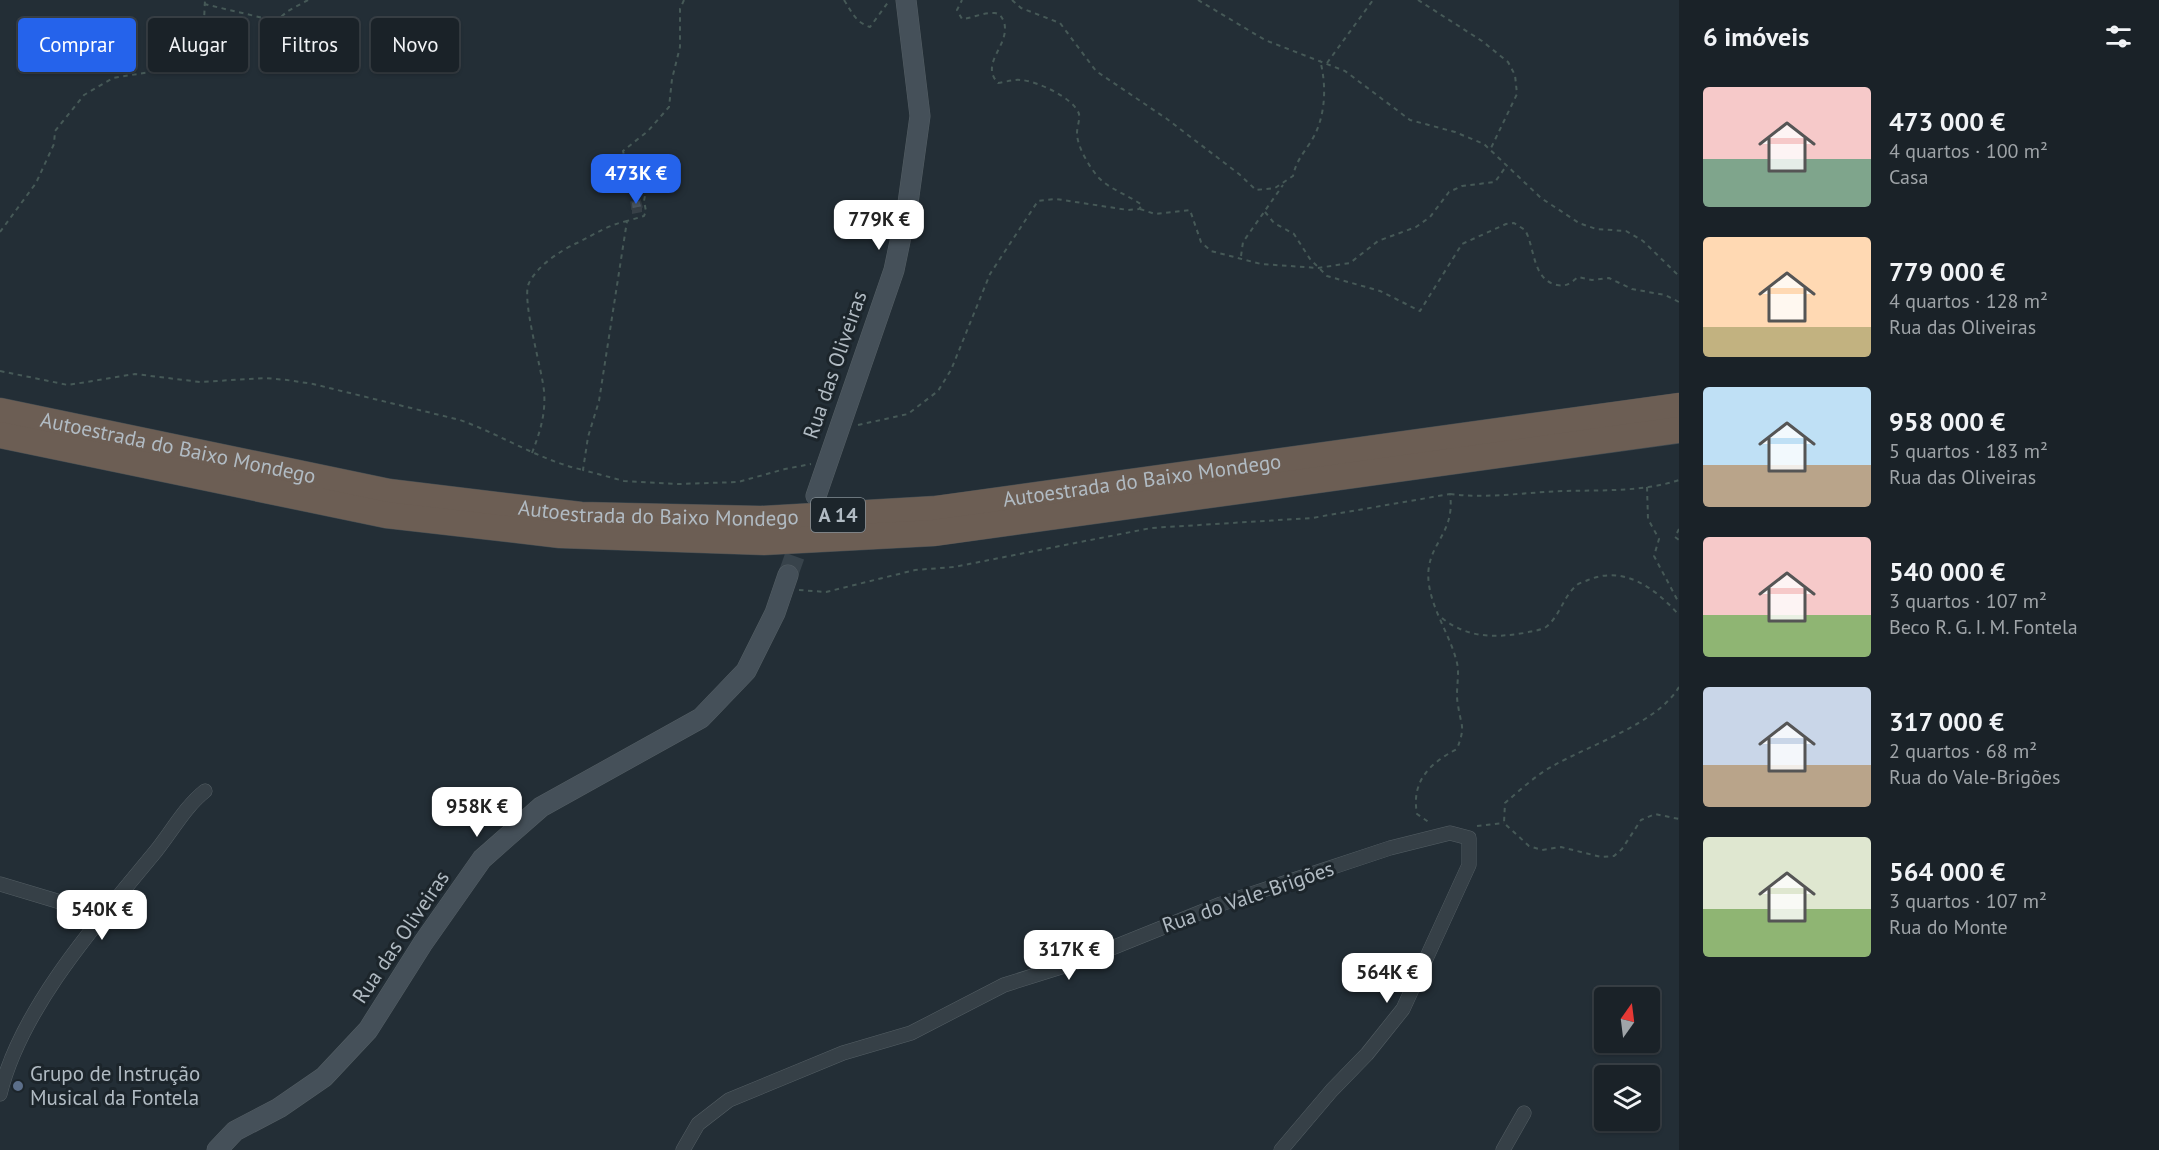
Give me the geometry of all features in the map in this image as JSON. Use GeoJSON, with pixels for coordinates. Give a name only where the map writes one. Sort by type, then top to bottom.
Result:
{"type":"FeatureCollection","features":[{"type":"Feature","properties":{"kind":"highway","name":"Autoestrada do Baixo Mondego"},"geometry":{"type":"LineString","coordinates":[[0,411],[389,492],[581,515],[761,519],[936,509],[1679,406]]}},
{"type":"Feature","properties":{"kind":"highway","name":"Autoestrada do Baixo Mondego"},"geometry":{"type":"LineString","coordinates":[[0,435],[386,515],[560,535],[764,542],[934,533],[1679,430]]}},
{"type":"Feature","properties":{"kind":"street","name":"Rua das Oliveiras"},"geometry":{"type":"LineString","coordinates":[[816,496],[894,270],[908,203],[920,116],[906,0]]}},
{"type":"Feature","properties":{"kind":"street","name":"Rua das Oliveiras"},"geometry":{"type":"LineString","coordinates":[[217,1150],[235,1131],[279,1108],[324,1077],[368,1030],[423,943],[482,859],[541,807],[701,718],[746,671],[775,614],[786,581]]}},
{"type":"Feature","properties":{"kind":"street"},"geometry":{"type":"LineString","coordinates":[[0,1094],[21,1040],[63,967],[167,837],[192,801],[205,790]]}},
{"type":"Feature","properties":{"kind":"street"},"geometry":{"type":"LineString","coordinates":[[1281,1150],[1293,1144],[1332,1090],[1367,1054],[1403,1009],[1469,865],[1470,832]]}},
{"type":"Feature","properties":{"kind":"street","name":"Rua do Vale-Brigões"},"geometry":{"type":"LineString","coordinates":[[683,1150],[698,1124],[729,1100],[843,1053],[911,1033],[1004,984],[1077,962],[1221,904],[1390,848],[1450,833],[1470,832]]}},
{"type":"Feature","properties":{"kind":"street"},"geometry":{"type":"LineString","coordinates":[[0,884],[57,901],[99,920]]}},
{"type":"Feature","properties":{"kind":"street"},"geometry":{"type":"LineString","coordinates":[[1503,1150],[1524,1113]]}},
{"type":"Feature","properties":{"kind":"path"},"geometry":{"type":"LineString","coordinates":[[0,232],[36,183],[54,144],[56,131],[84,95],[113,78],[162,70],[191,57],[203,41],[207,16],[205,2],[276,21],[308,0]]}},
{"type":"Feature","properties":{"kind":"path"},"geometry":{"type":"LineString","coordinates":[[532,453],[543,425],[544,393],[528,305],[528,284],[546,262],[569,247],[609,224],[644,216],[646,190],[626,162],[623,151],[648,131],[669,107],[672,79],[680,47],[680,9],[684,0]]}},
{"type":"Feature","properties":{"kind":"path"},"geometry":{"type":"LineString","coordinates":[[845,0],[850,13],[860,24],[870,27],[890,0]]}},
{"type":"Feature","properties":{"kind":"path"},"geometry":{"type":"LineString","coordinates":[[962,0],[957,10],[962,19],[992,13],[999,14],[1003,18],[1005,38],[992,63],[994,78],[998,83],[1021,80],[1040,85],[1057,93],[1074,106],[1078,114],[1077,134],[1092,167],[1112,187],[1142,205],[1140,209]]}},
{"type":"Feature","properties":{"kind":"path"},"geometry":{"type":"LineString","coordinates":[[1012,0],[1021,8],[1060,23],[1096,71],[1167,118],[1256,190],[1275,188],[1293,176],[1298,159],[1311,142],[1322,113],[1325,92],[1320,60]]}},
{"type":"Feature","properties":{"kind":"path"},"geometry":{"type":"LineString","coordinates":[[1198,0],[1264,40],[1345,71],[1410,120],[1455,132],[1484,144],[1541,198],[1579,223],[1596,230],[1626,231],[1643,241],[1679,276]]}},
{"type":"Feature","properties":{"kind":"path"},"geometry":{"type":"LineString","coordinates":[[1327,63],[1373,0]]}},
{"type":"Feature","properties":{"kind":"path"},"geometry":{"type":"LineString","coordinates":[[1418,0],[1482,41],[1508,62],[1512,69],[1517,84],[1517,94],[1490,150]]}},
{"type":"Feature","properties":{"kind":"path"},"geometry":{"type":"LineString","coordinates":[[838,429],[908,414],[938,391],[951,370],[990,274],[1038,201],[1056,199],[1140,209],[1155,214],[1190,210],[1201,242],[1211,251],[1261,264],[1318,268],[1350,262],[1378,241],[1416,227],[1430,217],[1449,192],[1462,186],[1495,182],[1507,165]]}},
{"type":"Feature","properties":{"kind":"path"},"geometry":{"type":"LineString","coordinates":[[1241,258],[1240,251],[1243,242],[1284,182]]}},
{"type":"Feature","properties":{"kind":"path"},"geometry":{"type":"LineString","coordinates":[[1265,212],[1274,223],[1294,234],[1318,268],[1327,276],[1380,291],[1420,311],[1462,244],[1480,237],[1494,227],[1514,224],[1525,230],[1539,272],[1551,284],[1562,286],[1578,277],[1609,278],[1632,289],[1665,295],[1679,302]]}},
{"type":"Feature","properties":{"kind":"path"},"geometry":{"type":"LineString","coordinates":[[583,470],[588,437],[598,401],[627,221]]}},
{"type":"Feature","properties":{"kind":"path"},"geometry":{"type":"LineString","coordinates":[[0,371],[68,386],[135,374],[200,382],[265,378],[313,384],[460,420],[483,428],[532,453],[624,481],[678,484],[738,482],[804,464],[826,466]]}},
{"type":"Feature","properties":{"kind":"path"},"geometry":{"type":"LineString","coordinates":[[786,581],[826,592],[915,570],[954,567],[1151,528],[1312,518],[1450,494],[1481,498],[1647,487],[1679,480]]}},
{"type":"Feature","properties":{"kind":"path"},"geometry":{"type":"LineString","coordinates":[[1647,487],[1648,519],[1659,539],[1654,556],[1679,603]]}},
{"type":"Feature","properties":{"kind":"path"},"geometry":{"type":"LineString","coordinates":[[1437,825],[1428,823],[1417,813],[1414,801],[1425,772],[1457,749],[1464,723],[1458,707],[1456,685],[1458,666],[1430,588],[1428,567],[1434,548],[1452,519],[1450,494]]}},
{"type":"Feature","properties":{"kind":"path"},"geometry":{"type":"LineString","coordinates":[[1679,529],[1675,537],[1679,540]]}},
{"type":"Feature","properties":{"kind":"path"},"geometry":{"type":"LineString","coordinates":[[1440,616],[1468,633],[1486,636],[1505,638],[1539,630],[1547,626],[1576,586],[1605,574],[1616,574],[1650,588],[1679,615]]}},
{"type":"Feature","properties":{"kind":"path"},"geometry":{"type":"LineString","coordinates":[[1504,823],[1505,803],[1529,783],[1552,766],[1637,724],[1679,687]]}},
{"type":"Feature","properties":{"kind":"path"},"geometry":{"type":"LineString","coordinates":[[1504,823],[1529,846],[1542,850],[1561,847],[1601,858],[1614,856],[1622,849],[1641,820],[1655,814],[1679,819]]}},
{"type":"Feature","properties":{"kind":"path"},"geometry":{"type":"LineString","coordinates":[[1470,832],[1504,823]]}},
{"type":"Feature","properties":{"kind":"building"},"geometry":{"type":"Polygon","coordinates":[[[640,200],[642,207],[632,209],[631,202],[640,200]]]}},
{"type":"Feature","properties":{"kind":"tunnel"},"geometry":{"type":"LineString","coordinates":[[788,575],[804,530]]}},
{"type":"Feature","properties":{"kind":"place","name":"Grupo de Instrução Musical da Fontela"},"geometry":{"type":"Point","coordinates":[18,1086]}}]}
